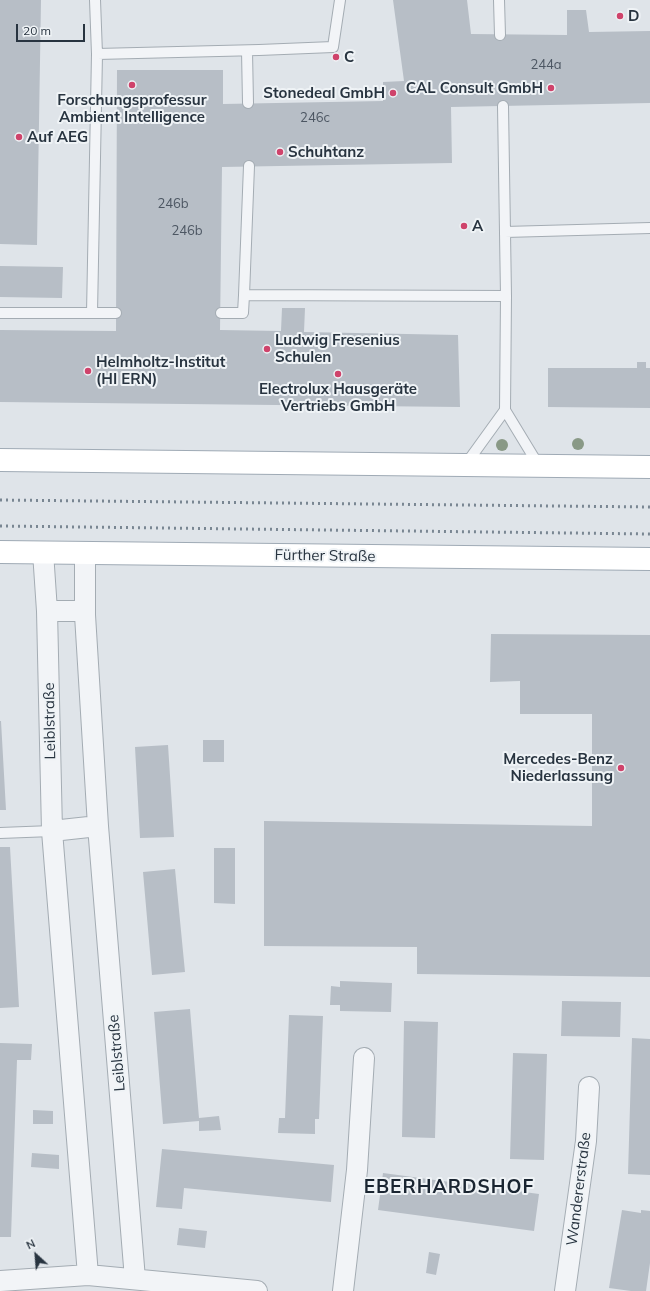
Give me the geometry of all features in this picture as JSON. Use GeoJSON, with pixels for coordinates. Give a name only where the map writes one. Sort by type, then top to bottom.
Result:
{"type":"FeatureCollection","features":[{"type":"Feature","properties":{"kind":"main road"},"geometry":{"type":"LineString","coordinates":[[0,460],[650,467]]}},
{"type":"Feature","properties":{"kind":"main road","name":"Fürther Straße"},"geometry":{"type":"LineString","coordinates":[[0,552],[650,559]]}},
{"type":"Feature","properties":{"kind":"street","name":"Leiblstraße"},"geometry":{"type":"LineString","coordinates":[[43,552],[47,611],[52,830],[88,1275]]}},
{"type":"Feature","properties":{"kind":"street","name":"Leiblstraße"},"geometry":{"type":"LineString","coordinates":[[84,553],[85,611],[98,826],[135,1279]]}},
{"type":"Feature","properties":{"kind":"street"},"geometry":{"type":"LineString","coordinates":[[47,611],[85,611]]}},
{"type":"Feature","properties":{"kind":"street"},"geometry":{"type":"LineString","coordinates":[[52,830],[98,826]]}},
{"type":"Feature","properties":{"kind":"street"},"geometry":{"type":"LineString","coordinates":[[343,1291],[357,1170],[364,1058]]}},
{"type":"Feature","properties":{"kind":"street","name":"Wandererstraße"},"geometry":{"type":"LineString","coordinates":[[565,1291],[586,1141],[589,1087]]}},
{"type":"Feature","properties":{"kind":"street"},"geometry":{"type":"LineString","coordinates":[[0,1281],[88,1275],[257,1291]]}},
{"type":"Feature","properties":{"kind":"lane"},"geometry":{"type":"LineString","coordinates":[[92,313],[97,54],[95,0]]}},
{"type":"Feature","properties":{"kind":"lane"},"geometry":{"type":"LineString","coordinates":[[97,54],[247,51],[333,46],[340,0]]}},
{"type":"Feature","properties":{"kind":"lane"},"geometry":{"type":"LineString","coordinates":[[499,0],[500,35]]}},
{"type":"Feature","properties":{"kind":"lane"},"geometry":{"type":"LineString","coordinates":[[247,51],[248,103]]}},
{"type":"Feature","properties":{"kind":"lane"},"geometry":{"type":"LineString","coordinates":[[503,106],[506,296],[505,410],[539,466]]}},
{"type":"Feature","properties":{"kind":"lane"},"geometry":{"type":"LineString","coordinates":[[221,313],[244,313],[249,166]]}},
{"type":"Feature","properties":{"kind":"lane"},"geometry":{"type":"LineString","coordinates":[[505,232],[650,228]]}},
{"type":"Feature","properties":{"kind":"lane"},"geometry":{"type":"LineString","coordinates":[[244,295],[506,296]]}},
{"type":"Feature","properties":{"kind":"lane"},"geometry":{"type":"LineString","coordinates":[[0,313],[116,313]]}},
{"type":"Feature","properties":{"kind":"lane"},"geometry":{"type":"LineString","coordinates":[[466,465],[505,410]]}},
{"type":"Feature","properties":{"kind":"lane"},"geometry":{"type":"LineString","coordinates":[[0,833],[52,830]]}},
{"type":"Feature","properties":{"kind":"building","name":"Auf AEG"},"geometry":{"type":"Polygon","coordinates":[[[0,0],[41,0],[37,245],[0,244],[0,0]]]}},
{"type":"Feature","properties":{"kind":"building"},"geometry":{"type":"Polygon","coordinates":[[[393,0],[467,0],[471,34],[567,35],[567,10],[586,10],[589,32],[650,31],[650,103],[451,107],[452,163],[222,167],[220,330],[281,331],[282,308],[305,308],[304,332],[458,335],[460,407],[0,402],[0,330],[116,331],[117,70],[223,70],[223,104],[383,101],[383,82],[404,81],[393,0]]]}},
{"type":"Feature","properties":{"kind":"building"},"geometry":{"type":"Polygon","coordinates":[[[0,266],[63,267],[62,298],[0,297],[0,266]]]}},
{"type":"Feature","properties":{"kind":"building"},"geometry":{"type":"Polygon","coordinates":[[[637,362],[646,362],[646,368],[650,368],[650,408],[548,407],[548,368],[637,368],[637,362]]]}},
{"type":"Feature","properties":{"kind":"building","name":"Mercedes-Benz Niederlassung"},"geometry":{"type":"Polygon","coordinates":[[[491,634],[650,635],[650,977],[417,974],[417,947],[264,946],[264,821],[592,826],[592,714],[520,714],[520,681],[490,682],[491,634]]]}},
{"type":"Feature","properties":{"kind":"building"},"geometry":{"type":"Polygon","coordinates":[[[1,721],[6,810],[0,810],[1,721]]]}},
{"type":"Feature","properties":{"kind":"building"},"geometry":{"type":"Polygon","coordinates":[[[203,740],[224,740],[224,762],[203,762],[203,740]]]}},
{"type":"Feature","properties":{"kind":"building"},"geometry":{"type":"Polygon","coordinates":[[[168,745],[174,837],[140,838],[135,747],[168,745]]]}},
{"type":"Feature","properties":{"kind":"building"},"geometry":{"type":"Polygon","coordinates":[[[0,847],[10,847],[19,1007],[0,1008],[0,847]]]}},
{"type":"Feature","properties":{"kind":"building"},"geometry":{"type":"Polygon","coordinates":[[[214,848],[235,848],[235,904],[214,903],[214,848]]]}},
{"type":"Feature","properties":{"kind":"building"},"geometry":{"type":"Polygon","coordinates":[[[175,869],[185,972],[152,975],[143,872],[175,869]]]}},
{"type":"Feature","properties":{"kind":"building"},"geometry":{"type":"Polygon","coordinates":[[[340,981],[392,983],[391,1012],[340,1011],[340,1005],[330,1005],[331,986],[340,987],[340,981]]]}},
{"type":"Feature","properties":{"kind":"building"},"geometry":{"type":"Polygon","coordinates":[[[562,1001],[621,1002],[620,1037],[561,1036],[562,1001]]]}},
{"type":"Feature","properties":{"kind":"building"},"geometry":{"type":"Polygon","coordinates":[[[190,1009],[199,1118],[219,1116],[221,1130],[199,1131],[199,1121],[163,1124],[154,1012],[190,1009]]]}},
{"type":"Feature","properties":{"kind":"building"},"geometry":{"type":"Polygon","coordinates":[[[289,1015],[323,1016],[319,1119],[315,1119],[315,1134],[278,1133],[279,1118],[285,1118],[289,1015]]]}},
{"type":"Feature","properties":{"kind":"building"},"geometry":{"type":"Polygon","coordinates":[[[404,1021],[438,1022],[435,1138],[402,1137],[404,1021]]]}},
{"type":"Feature","properties":{"kind":"building"},"geometry":{"type":"Polygon","coordinates":[[[632,1038],[650,1039],[650,1175],[628,1174],[632,1038]]]}},
{"type":"Feature","properties":{"kind":"building"},"geometry":{"type":"Polygon","coordinates":[[[0,1043],[32,1044],[31,1060],[17,1060],[11,1237],[0,1237],[0,1043]]]}},
{"type":"Feature","properties":{"kind":"building"},"geometry":{"type":"Polygon","coordinates":[[[513,1053],[547,1054],[544,1160],[510,1159],[513,1053]]]}},
{"type":"Feature","properties":{"kind":"building"},"geometry":{"type":"Polygon","coordinates":[[[33,1110],[53,1111],[53,1124],[33,1124],[33,1110]]]}},
{"type":"Feature","properties":{"kind":"building"},"geometry":{"type":"Polygon","coordinates":[[[162,1149],[334,1165],[331,1202],[184,1188],[182,1209],[156,1207],[162,1149]]]}},
{"type":"Feature","properties":{"kind":"building"},"geometry":{"type":"Polygon","coordinates":[[[32,1153],[59,1155],[59,1169],[31,1167],[32,1153]]]}},
{"type":"Feature","properties":{"kind":"building"},"geometry":{"type":"Polygon","coordinates":[[[383,1173],[539,1194],[534,1231],[378,1210],[383,1173]]]}},
{"type":"Feature","properties":{"kind":"building"},"geometry":{"type":"Polygon","coordinates":[[[622,1210],[641,1213],[641,1210],[650,1211],[650,1263],[646,1291],[631,1291],[609,1288],[622,1210]]]}},
{"type":"Feature","properties":{"kind":"building"},"geometry":{"type":"Polygon","coordinates":[[[179,1228],[207,1231],[205,1248],[177,1245],[179,1228]]]}},
{"type":"Feature","properties":{"kind":"building"},"geometry":{"type":"Polygon","coordinates":[[[429,1252],[440,1254],[436,1275],[426,1273],[429,1252]]]}},
{"type":"Feature","properties":{"kind":"railway"},"geometry":{"type":"LineString","coordinates":[[0,500],[650,507]]}},
{"type":"Feature","properties":{"kind":"railway"},"geometry":{"type":"LineString","coordinates":[[0,526],[650,534]]}},
{"type":"Feature","properties":{"kind":"place","name":"D"},"geometry":{"type":"Point","coordinates":[620,16]}},
{"type":"Feature","properties":{"kind":"place","name":"C"},"geometry":{"type":"Point","coordinates":[336,57]}},
{"type":"Feature","properties":{"kind":"place","name":"Forschungsprofessur Ambient Intelligence"},"geometry":{"type":"Point","coordinates":[132,85]}},
{"type":"Feature","properties":{"kind":"place","name":"CAL Consult GmbH"},"geometry":{"type":"Point","coordinates":[551,88]}},
{"type":"Feature","properties":{"kind":"place","name":"Stonedeal GmbH"},"geometry":{"type":"Point","coordinates":[393,93]}},
{"type":"Feature","properties":{"kind":"place","name":"Auf AEG"},"geometry":{"type":"Point","coordinates":[19,137]}},
{"type":"Feature","properties":{"kind":"place","name":"Schuhtanz"},"geometry":{"type":"Point","coordinates":[280,152]}},
{"type":"Feature","properties":{"kind":"place","name":"A"},"geometry":{"type":"Point","coordinates":[464,226]}},
{"type":"Feature","properties":{"kind":"place","name":"Ludwig Fresenius Schulen"},"geometry":{"type":"Point","coordinates":[267,349]}},
{"type":"Feature","properties":{"kind":"place","name":"Helmholtz-Institut (HI ERN)"},"geometry":{"type":"Point","coordinates":[88,371]}},
{"type":"Feature","properties":{"kind":"place","name":"Electrolux Hausgeräte Vertriebs GmbH"},"geometry":{"type":"Point","coordinates":[338,374]}},
{"type":"Feature","properties":{"kind":"place","name":"Mercedes-Benz Niederlassung"},"geometry":{"type":"Point","coordinates":[621,768]}},
{"type":"Feature","properties":{"kind":"district","name":"EBERHARDSHOF"},"geometry":{"type":"Point","coordinates":[449,1187]}}]}
